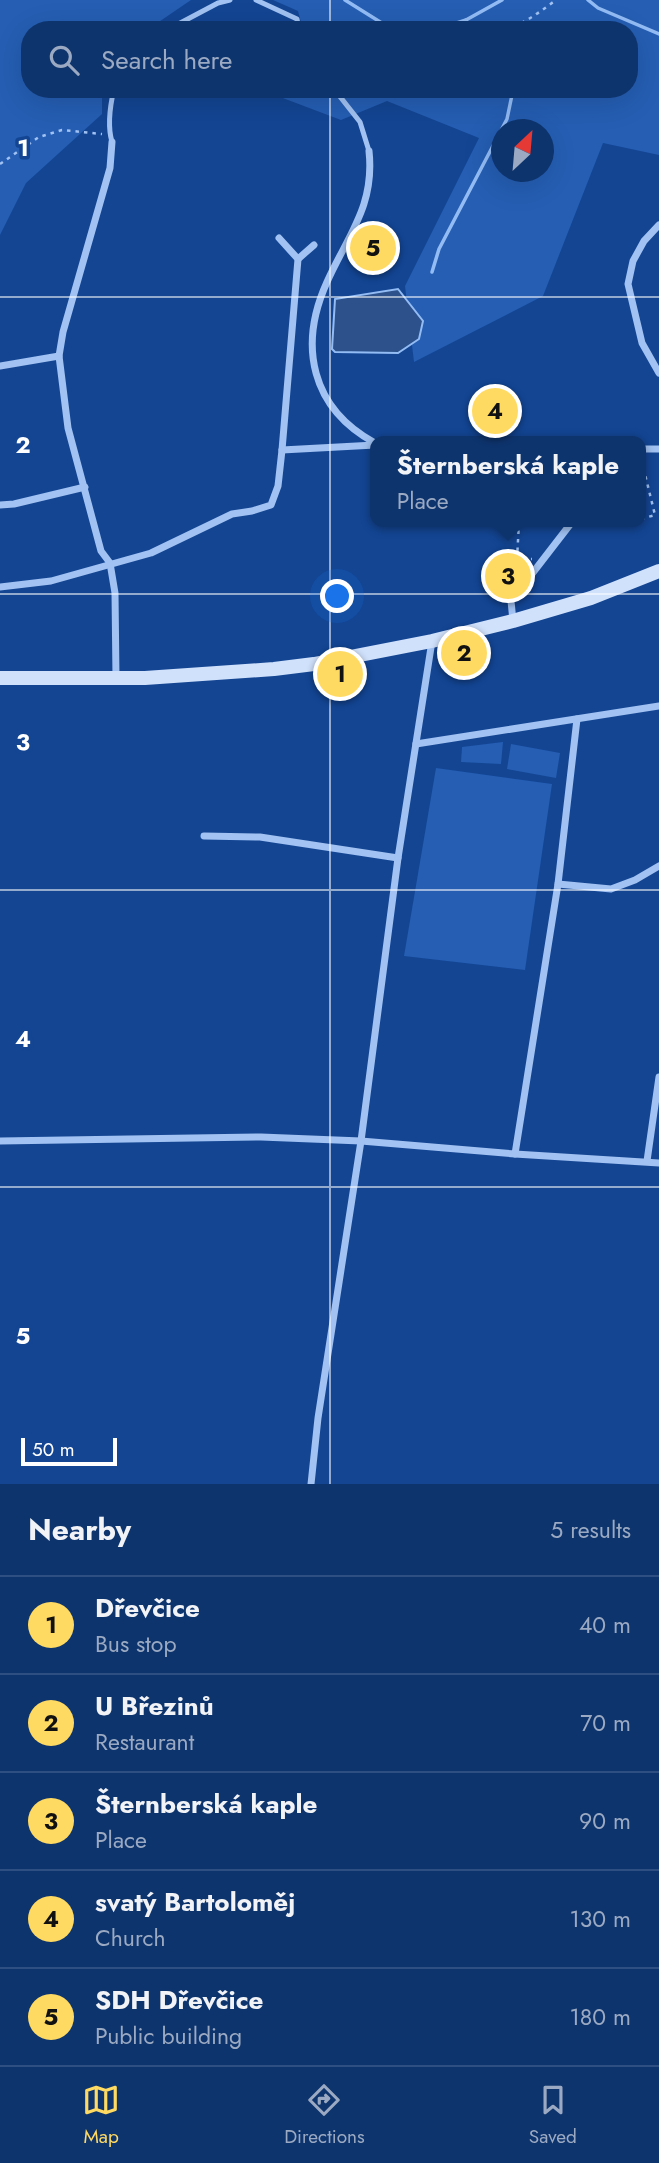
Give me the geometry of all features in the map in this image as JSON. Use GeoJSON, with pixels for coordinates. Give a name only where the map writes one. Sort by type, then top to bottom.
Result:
{"type":"FeatureCollection","features":[{"type":"Feature","properties":{"kind":"main road"},"geometry":{"type":"LineString","coordinates":[[0,678],[145,678],[314,664],[513,621],[591,597],[659,571]]}},
{"type":"Feature","properties":{"kind":"street"},"geometry":{"type":"LineString","coordinates":[[111,138],[110,169],[63,331],[59,356],[68,428],[101,551],[110,563],[115,593],[116,678]]}},
{"type":"Feature","properties":{"kind":"street"},"geometry":{"type":"LineString","coordinates":[[369,151],[370,184],[365,204],[323,292],[314,324],[313,347],[316,379],[329,404],[347,424],[370,441]]}},
{"type":"Feature","properties":{"kind":"street"},"geometry":{"type":"LineString","coordinates":[[659,225],[644,241],[633,261],[628,284],[642,343],[659,373]]}},
{"type":"Feature","properties":{"kind":"street"},"geometry":{"type":"LineString","coordinates":[[279,238],[298,259]]}},
{"type":"Feature","properties":{"kind":"street"},"geometry":{"type":"LineString","coordinates":[[0,587],[51,581],[151,553],[232,514],[271,505],[278,486],[282,450],[298,259],[314,245]]}},
{"type":"Feature","properties":{"kind":"street"},"geometry":{"type":"LineString","coordinates":[[0,366],[59,356]]}},
{"type":"Feature","properties":{"kind":"street"},"geometry":{"type":"LineString","coordinates":[[282,450],[370,444]]}},
{"type":"Feature","properties":{"kind":"street"},"geometry":{"type":"LineString","coordinates":[[0,505],[85,487]]}},
{"type":"Feature","properties":{"kind":"street"},"geometry":{"type":"LineString","coordinates":[[513,621],[511,601],[568,527]]}},
{"type":"Feature","properties":{"kind":"street"},"geometry":{"type":"LineString","coordinates":[[311,1484],[318,1418],[361,1141],[398,858],[432,640]]}},
{"type":"Feature","properties":{"kind":"street"},"geometry":{"type":"LineString","coordinates":[[416,744],[659,706]]}},
{"type":"Feature","properties":{"kind":"street"},"geometry":{"type":"LineString","coordinates":[[515,1154],[558,884],[577,719]]}},
{"type":"Feature","properties":{"kind":"street"},"geometry":{"type":"LineString","coordinates":[[204,836],[260,837],[398,858]]}},
{"type":"Feature","properties":{"kind":"street"},"geometry":{"type":"LineString","coordinates":[[558,884],[611,889],[635,880],[659,866]]}},
{"type":"Feature","properties":{"kind":"street"},"geometry":{"type":"LineString","coordinates":[[647,1161],[659,1077]]}},
{"type":"Feature","properties":{"kind":"street"},"geometry":{"type":"LineString","coordinates":[[0,1141],[261,1137],[361,1141],[659,1163]]}},
{"type":"Feature","properties":{"kind":"lane"},"geometry":{"type":"LineString","coordinates":[[184,21],[229,0]]}},
{"type":"Feature","properties":{"kind":"lane"},"geometry":{"type":"LineString","coordinates":[[256,0],[297,21]]}},
{"type":"Feature","properties":{"kind":"lane"},"geometry":{"type":"LineString","coordinates":[[111,138],[112,98]]}},
{"type":"Feature","properties":{"kind":"lane"},"geometry":{"type":"LineString","coordinates":[[341,98],[360,122],[369,151]]}},
{"type":"Feature","properties":{"kind":"path"},"geometry":{"type":"LineString","coordinates":[[525,21],[556,0]]}},
{"type":"Feature","properties":{"kind":"path"},"geometry":{"type":"LineString","coordinates":[[0,164],[39,137],[62,130],[111,138]]}},
{"type":"Feature","properties":{"kind":"path"},"geometry":{"type":"LineString","coordinates":[[646,478],[655,514],[646,517]]}},
{"type":"Feature","properties":{"kind":"path"},"geometry":{"type":"LineString","coordinates":[[519,527],[517,559],[542,559]]}},
{"type":"Feature","properties":{"kind":"shaded area"},"geometry":{"type":"Polygon","coordinates":[[[0,0],[191,0],[160,21],[21,21],[21,98],[102,98],[102,114],[26,183],[0,235],[0,0]]]}},
{"type":"Feature","properties":{"kind":"shaded area"},"geometry":{"type":"Polygon","coordinates":[[[273,0],[659,0],[659,155],[603,143],[543,296],[414,362],[405,286],[479,138],[387,101],[341,120],[283,98],[638,98],[638,21],[301,21],[298,11],[273,0]]]}},
{"type":"Feature","properties":{"kind":"shaded area"},"geometry":{"type":"Polygon","coordinates":[[[398,289],[423,321],[419,339],[398,353],[335,352],[332,349],[335,299],[398,289]]]}},
{"type":"Feature","properties":{"kind":"shaded area"},"geometry":{"type":"Polygon","coordinates":[[[503,742],[501,764],[461,762],[462,747],[503,742]]]}},
{"type":"Feature","properties":{"kind":"shaded area"},"geometry":{"type":"Polygon","coordinates":[[[511,744],[560,753],[556,778],[507,769],[511,744]]]}},
{"type":"Feature","properties":{"kind":"shaded area"},"geometry":{"type":"Polygon","coordinates":[[[436,768],[552,784],[525,970],[404,956],[436,768]]]}},
{"type":"Feature","properties":{"kind":"waterway"},"geometry":{"type":"LineString","coordinates":[[345,0],[379,21]]}},
{"type":"Feature","properties":{"kind":"waterway"},"geometry":{"type":"LineString","coordinates":[[466,21],[502,0]]}},
{"type":"Feature","properties":{"kind":"waterway"},"geometry":{"type":"LineString","coordinates":[[588,0],[598,8],[628,21]]}},
{"type":"Feature","properties":{"kind":"waterway"},"geometry":{"type":"LineString","coordinates":[[638,25],[659,34]]}},
{"type":"Feature","properties":{"kind":"waterway"},"geometry":{"type":"LineString","coordinates":[[432,272],[439,249],[507,119],[511,98]]}},
{"type":"Feature","properties":{"kind":"place","name":"SDH Dřevčice"},"geometry":{"type":"Point","coordinates":[373,248]}},
{"type":"Feature","properties":{"kind":"place","name":"svatý Bartoloměj"},"geometry":{"type":"Point","coordinates":[495,411]}},
{"type":"Feature","properties":{"kind":"place","name":"Šternberská kaple"},"geometry":{"type":"Point","coordinates":[508,576]}},
{"type":"Feature","properties":{"kind":"place","name":"U Březinů"},"geometry":{"type":"Point","coordinates":[464,653]}},
{"type":"Feature","properties":{"kind":"place","name":"Dřevčice"},"geometry":{"type":"Point","coordinates":[340,674]}}]}
